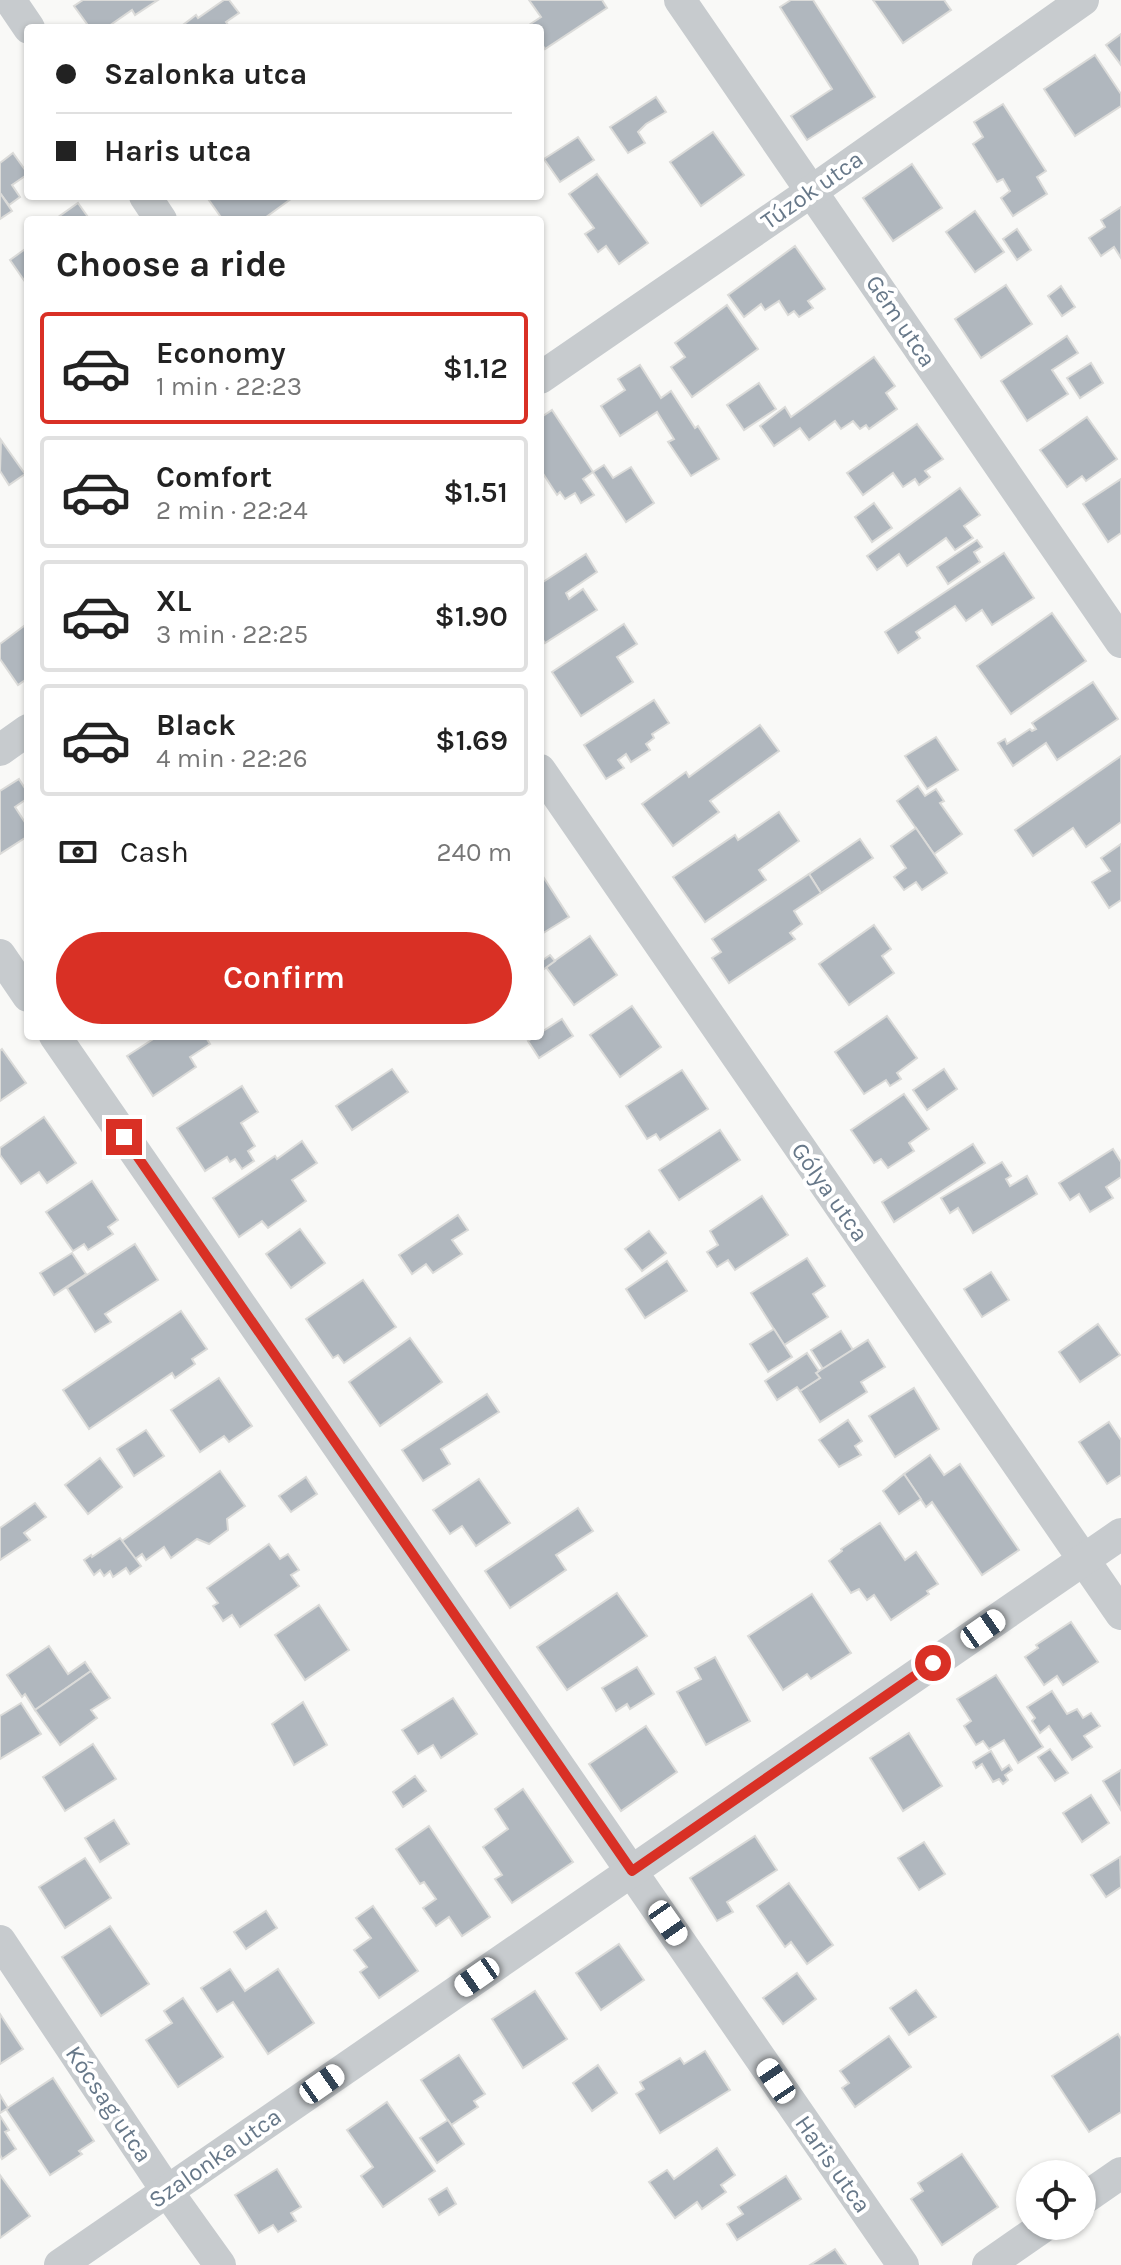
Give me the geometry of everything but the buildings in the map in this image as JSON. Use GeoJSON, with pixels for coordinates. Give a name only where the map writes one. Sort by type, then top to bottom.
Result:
{"type":"FeatureCollection","features":[{"type":"Feature","properties":{"kind":"street"},"geometry":{"type":"LineString","coordinates":[[10,0],[26,24]]}},
{"type":"Feature","properties":{"kind":"street","name":"Gém utca"},"geometry":{"type":"LineString","coordinates":[[680,0],[1121,642]]}},
{"type":"Feature","properties":{"kind":"street","name":"Túzok utca"},"geometry":{"type":"LineString","coordinates":[[544,375],[1083,0]]}},
{"type":"Feature","properties":{"kind":"street"},"geometry":{"type":"LineString","coordinates":[[0,750],[24,733]]}},
{"type":"Feature","properties":{"kind":"street","name":"Gólya utca"},"geometry":{"type":"LineString","coordinates":[[544,776],[1121,1614]]}},
{"type":"Feature","properties":{"kind":"street"},"geometry":{"type":"LineString","coordinates":[[0,955],[24,990]]}},
{"type":"Feature","properties":{"kind":"street","name":"Haris utca"},"geometry":{"type":"LineString","coordinates":[[58,1040],[903,2265]]}},
{"type":"Feature","properties":{"kind":"street","name":"Szalonka utca"},"geometry":{"type":"LineString","coordinates":[[60,2265],[1121,1534]]}},
{"type":"Feature","properties":{"kind":"street","name":"Kócsag utca"},"geometry":{"type":"LineString","coordinates":[[0,1941],[220,2265]]}},
{"type":"Feature","properties":{"kind":"street"},"geometry":{"type":"LineString","coordinates":[[1096,2190],[1121,2173]]}},
{"type":"Feature","properties":{"kind":"street"},"geometry":{"type":"LineString","coordinates":[[988,2265],[1024,2240]]}},
{"type":"Feature","properties":{"kind":"route"},"geometry":{"type":"LineString","coordinates":[[124,1137],[632,1871],[933,1663]]}}]}
